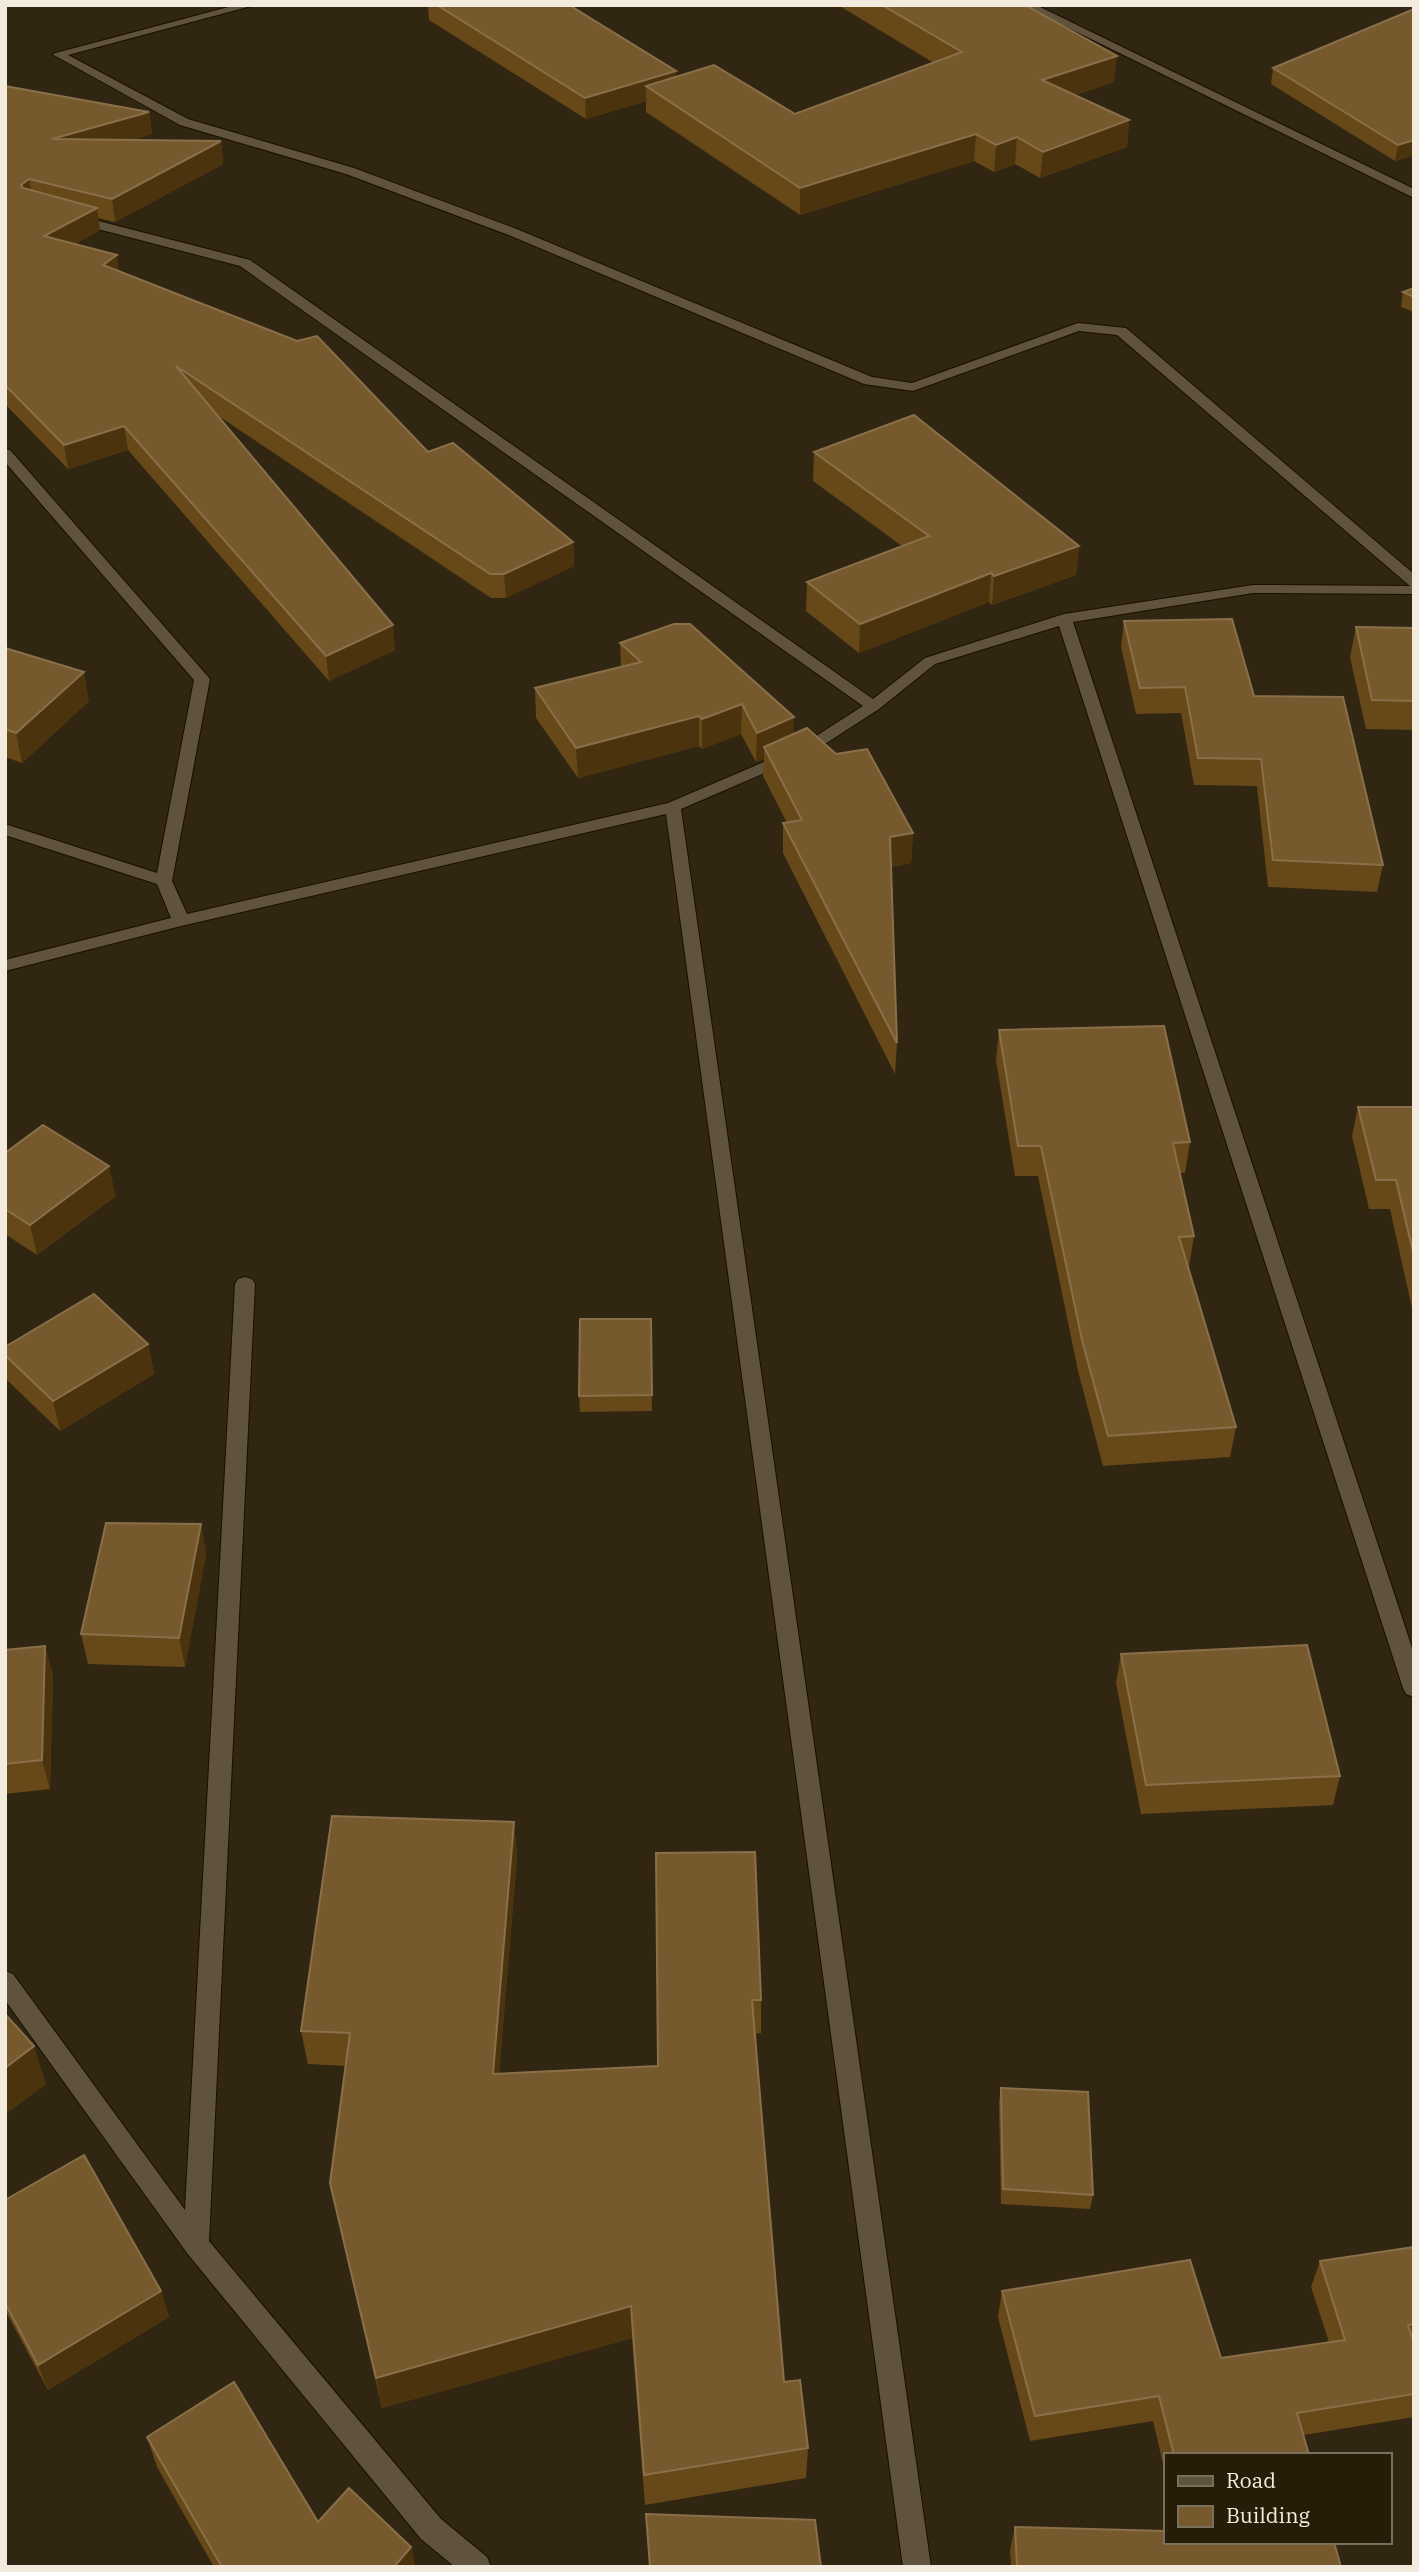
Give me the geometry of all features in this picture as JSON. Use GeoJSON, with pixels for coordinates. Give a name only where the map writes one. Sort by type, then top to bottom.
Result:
{"type":"FeatureCollection","features":[{"type":"Feature","properties":{"kind":"street"},"geometry":{"type":"LineString","coordinates":[[250,5],[58,54],[184,122],[350,171],[515,233],[869,381],[913,387],[1077,327],[1121,331],[1414,582]]}},
{"type":"Feature","properties":{"kind":"street"},"geometry":{"type":"LineString","coordinates":[[1027,5],[1414,194]]}},
{"type":"Feature","properties":{"kind":"street"},"geometry":{"type":"LineString","coordinates":[[60,215],[245,263],[873,706]]}},
{"type":"Feature","properties":{"kind":"street"},"geometry":{"type":"LineString","coordinates":[[5,453],[202,679],[164,881],[181,921]]}},
{"type":"Feature","properties":{"kind":"street"},"geometry":{"type":"LineString","coordinates":[[5,966],[181,921],[673,807],[805,750],[873,706],[930,661],[1064,618],[1253,589],[1414,590]]}},
{"type":"Feature","properties":{"kind":"street"},"geometry":{"type":"LineString","coordinates":[[1064,618],[1414,1688]]}},
{"type":"Feature","properties":{"kind":"street"},"geometry":{"type":"LineString","coordinates":[[673,807],[917,2567]]}},
{"type":"Feature","properties":{"kind":"street"},"geometry":{"type":"LineString","coordinates":[[5,829],[164,881]]}},
{"type":"Feature","properties":{"kind":"street"},"geometry":{"type":"LineString","coordinates":[[196,2245],[244,1284]]}},
{"type":"Feature","properties":{"kind":"street"},"geometry":{"type":"LineString","coordinates":[[5,1981],[196,2245],[431,2529],[477,2567]]}},
{"type":"Feature","properties":{"kind":"building"},"geometry":{"type":"Polygon","coordinates":[[[437,5],[569,5],[676,71],[585,98],[437,5]]]}},
{"type":"Feature","properties":{"kind":"building"},"geometry":{"type":"Polygon","coordinates":[[[882,5],[1025,5],[1117,56],[1042,80],[1129,120],[1043,152],[1017,137],[996,145],[976,134],[800,188],[646,86],[714,65],[795,114],[962,52],[882,5]]]}},
{"type":"Feature","properties":{"kind":"building"},"geometry":{"type":"Polygon","coordinates":[[[1414,9],[1414,140],[1398,145],[1273,68],[1414,9]]]}},
{"type":"Feature","properties":{"kind":"building"},"geometry":{"type":"Polygon","coordinates":[[[5,86],[149,112],[52,139],[221,141],[112,199],[29,179],[21,185],[23,188],[97,208],[44,236],[117,255],[103,265],[297,341],[317,336],[428,452],[453,443],[573,542],[504,574],[490,574],[176,366],[393,625],[326,656],[124,426],[64,445],[5,385],[5,86]]]}},
{"type":"Feature","properties":{"kind":"building"},"geometry":{"type":"Polygon","coordinates":[[[1414,288],[1414,297],[1403,292],[1414,288]]]}},
{"type":"Feature","properties":{"kind":"building"},"geometry":{"type":"Polygon","coordinates":[[[914,415],[1079,546],[994,576],[991,573],[860,624],[807,582],[929,536],[814,452],[914,415]]]}},
{"type":"Feature","properties":{"kind":"building"},"geometry":{"type":"Polygon","coordinates":[[[1232,619],[1254,696],[1343,697],[1383,865],[1273,860],[1261,759],[1198,758],[1185,687],[1140,688],[1124,621],[1232,619]]]}},
{"type":"Feature","properties":{"kind":"building"},"geometry":{"type":"Polygon","coordinates":[[[674,624],[690,624],[794,717],[757,733],[742,704],[702,719],[699,716],[576,748],[535,688],[641,662],[620,643],[674,624]]]}},
{"type":"Feature","properties":{"kind":"building"},"geometry":{"type":"Polygon","coordinates":[[[1356,627],[1414,628],[1414,701],[1372,700],[1356,627]]]}},
{"type":"Feature","properties":{"kind":"building"},"geometry":{"type":"Polygon","coordinates":[[[5,648],[84,672],[16,733],[5,729],[5,648]]]}},
{"type":"Feature","properties":{"kind":"building"},"geometry":{"type":"Polygon","coordinates":[[[807,728],[836,754],[867,749],[913,833],[890,837],[897,1043],[783,823],[802,820],[764,747],[807,728]]]}},
{"type":"Feature","properties":{"kind":"building"},"geometry":{"type":"Polygon","coordinates":[[[1164,1026],[1190,1142],[1173,1143],[1194,1236],[1179,1237],[1236,1427],[1108,1436],[1082,1340],[1041,1146],[1018,1146],[999,1030],[1164,1026]]]}},
{"type":"Feature","properties":{"kind":"building"},"geometry":{"type":"Polygon","coordinates":[[[1358,1107],[1414,1107],[1414,1256],[1396,1180],[1376,1180],[1358,1107]]]}},
{"type":"Feature","properties":{"kind":"building"},"geometry":{"type":"Polygon","coordinates":[[[43,1125],[109,1166],[30,1225],[5,1209],[5,1153],[43,1125]]]}},
{"type":"Feature","properties":{"kind":"building"},"geometry":{"type":"Polygon","coordinates":[[[94,1294],[148,1344],[53,1401],[5,1355],[5,1347],[94,1294]]]}},
{"type":"Feature","properties":{"kind":"building"},"geometry":{"type":"Polygon","coordinates":[[[580,1319],[651,1319],[652,1395],[579,1396],[580,1319]]]}},
{"type":"Feature","properties":{"kind":"building"},"geometry":{"type":"Polygon","coordinates":[[[106,1523],[201,1524],[179,1638],[81,1634],[106,1523]]]}},
{"type":"Feature","properties":{"kind":"building"},"geometry":{"type":"Polygon","coordinates":[[[1307,1645],[1340,1776],[1146,1785],[1121,1654],[1307,1645]]]}},
{"type":"Feature","properties":{"kind":"building"},"geometry":{"type":"Polygon","coordinates":[[[45,1646],[42,1760],[5,1764],[5,1650],[45,1646]]]}},
{"type":"Feature","properties":{"kind":"building"},"geometry":{"type":"Polygon","coordinates":[[[332,1816],[514,1822],[493,2074],[658,2066],[656,1853],[755,1852],[761,2000],[752,2000],[784,2382],[800,2380],[808,2448],[644,2475],[631,2306],[376,2378],[330,2183],[350,2033],[301,2031],[332,1816]]]}},
{"type":"Feature","properties":{"kind":"building"},"geometry":{"type":"Polygon","coordinates":[[[5,2014],[34,2046],[5,2068],[5,2014]]]}},
{"type":"Feature","properties":{"kind":"building"},"geometry":{"type":"Polygon","coordinates":[[[1001,2088],[1088,2092],[1093,2195],[1003,2189],[1001,2088]]]}},
{"type":"Feature","properties":{"kind":"building"},"geometry":{"type":"Polygon","coordinates":[[[84,2155],[161,2291],[38,2365],[5,2303],[5,2200],[84,2155]]]}},
{"type":"Feature","properties":{"kind":"building"},"geometry":{"type":"Polygon","coordinates":[[[1414,2247],[1414,2324],[1408,2325],[1414,2343],[1414,2394],[1297,2413],[1308,2453],[1173,2453],[1159,2396],[1035,2416],[1002,2291],[1190,2260],[1221,2358],[1345,2340],[1320,2261],[1414,2247]]]}},
{"type":"Feature","properties":{"kind":"building"},"geometry":{"type":"Polygon","coordinates":[[[234,2382],[318,2522],[349,2488],[411,2547],[394,2567],[222,2567],[147,2437],[234,2382]]]}},
{"type":"Feature","properties":{"kind":"building"},"geometry":{"type":"Polygon","coordinates":[[[646,2514],[815,2520],[821,2567],[650,2567],[646,2514]]]}},
{"type":"Feature","properties":{"kind":"building"},"geometry":{"type":"Polygon","coordinates":[[[1015,2527],[1164,2531],[1164,2544],[1335,2544],[1341,2567],[1017,2567],[1015,2527]]]}}]}
